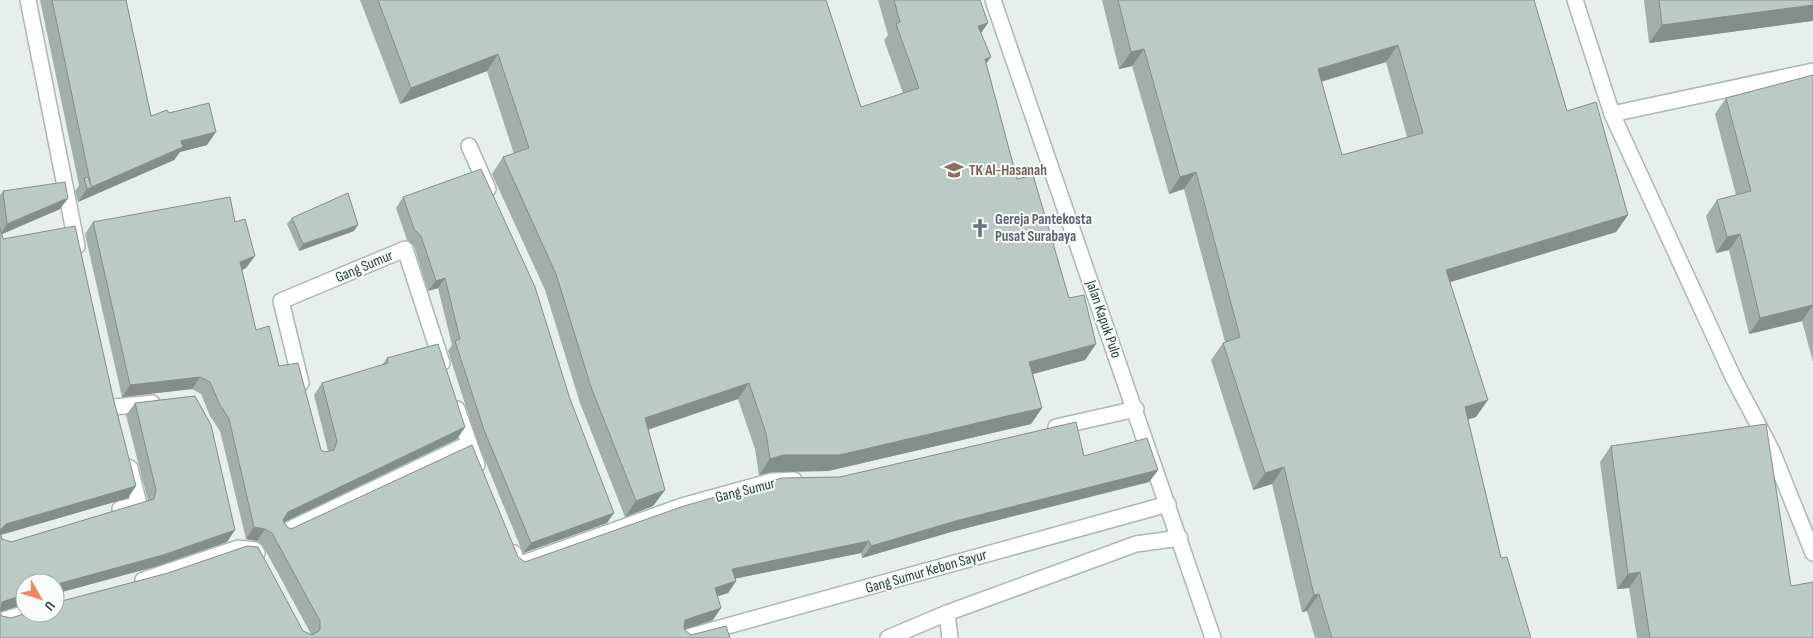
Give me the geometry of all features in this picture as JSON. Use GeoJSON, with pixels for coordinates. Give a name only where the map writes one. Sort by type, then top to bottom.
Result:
{"type":"FeatureCollection","features":[{"type":"Feature","properties":{"kind":"street"},"geometry":{"type":"LineString","coordinates":[[28,0],[79,257]]}},
{"type":"Feature","properties":{"kind":"street","name":"Jalan Kapuk Pulo"},"geometry":{"type":"LineString","coordinates":[[993,0],[1136,409],[1213,638]]}},
{"type":"Feature","properties":{"kind":"street"},"geometry":{"type":"LineString","coordinates":[[1575,0],[1612,114],[1733,377],[1772,451],[1813,553]]}},
{"type":"Feature","properties":{"kind":"street"},"geometry":{"type":"LineString","coordinates":[[1612,114],[1813,71]]}},
{"type":"Feature","properties":{"kind":"street"},"geometry":{"type":"LineString","coordinates":[[468,146],[496,207]]}},
{"type":"Feature","properties":{"kind":"street","name":"Gang Sumur"},"geometry":{"type":"LineString","coordinates":[[304,397],[281,301],[405,249],[447,379]]}},
{"type":"Feature","properties":{"kind":"street"},"geometry":{"type":"LineString","coordinates":[[110,388],[115,412],[164,401]]}},
{"type":"Feature","properties":{"kind":"street"},"geometry":{"type":"LineString","coordinates":[[453,397],[468,444],[483,478]]}},
{"type":"Feature","properties":{"kind":"street"},"geometry":{"type":"LineString","coordinates":[[1044,430],[1136,409]]}},
{"type":"Feature","properties":{"kind":"street"},"geometry":{"type":"LineString","coordinates":[[284,532],[468,444]]}},
{"type":"Feature","properties":{"kind":"street"},"geometry":{"type":"LineString","coordinates":[[102,515],[139,504],[127,456]]}},
{"type":"Feature","properties":{"kind":"street","name":"Gang Sumur"},"geometry":{"type":"LineString","coordinates":[[508,539],[518,564],[682,506],[772,480],[810,480]]}},
{"type":"Feature","properties":{"kind":"street","name":"Gang Sumur Kebon Sayur"},"geometry":{"type":"LineString","coordinates":[[684,638],[1168,504]]}},
{"type":"Feature","properties":{"kind":"street"},"geometry":{"type":"LineString","coordinates":[[612,511],[619,528]]}},
{"type":"Feature","properties":{"kind":"street"},"geometry":{"type":"LineString","coordinates":[[234,529],[238,548]]}},
{"type":"Feature","properties":{"kind":"street"},"geometry":{"type":"LineString","coordinates":[[888,638],[947,613],[1136,544],[1180,538]]}},
{"type":"Feature","properties":{"kind":"street"},"geometry":{"type":"LineString","coordinates":[[129,584],[238,548],[255,550],[264,565]]}},
{"type":"Feature","properties":{"kind":"street"},"geometry":{"type":"LineString","coordinates":[[947,613],[950,638]]}},
{"type":"Feature","properties":{"kind":"street"},"geometry":{"type":"LineString","coordinates":[[0,621],[15,616]]}},
{"type":"Feature","properties":{"kind":"building"},"geometry":{"type":"Polygon","coordinates":[[[52,0],[126,0],[151,116],[167,110],[169,113],[209,103],[216,132],[181,141],[183,147],[87,189],[84,178],[88,177],[91,186],[52,0]]]}},
{"type":"Feature","properties":{"kind":"building"},"geometry":{"type":"Polygon","coordinates":[[[378,0],[826,0],[861,107],[919,88],[896,24],[900,22],[894,0],[980,0],[988,23],[978,26],[991,57],[985,59],[1017,179],[1033,175],[1069,298],[1084,295],[1096,344],[1029,362],[1042,408],[839,455],[783,455],[770,459],[766,433],[749,383],[645,418],[665,490],[636,501],[591,387],[556,274],[503,157],[529,148],[498,54],[411,88],[378,0]]]}},
{"type":"Feature","properties":{"kind":"building"},"geometry":{"type":"Polygon","coordinates":[[[1118,0],[1534,0],[1567,111],[1596,102],[1628,215],[1446,270],[1488,400],[1465,407],[1501,558],[1507,557],[1531,638],[1332,638],[1319,594],[1314,595],[1284,467],[1265,473],[1223,343],[1240,337],[1196,172],[1180,177],[1144,49],[1131,52],[1118,0]],[[1398,45],[1318,69],[1342,155],[1423,133],[1398,45]]]}},
{"type":"Feature","properties":{"kind":"building"},"geometry":{"type":"Polygon","coordinates":[[[1659,0],[1813,0],[1813,5],[1662,25],[1659,0]]]}},
{"type":"Feature","properties":{"kind":"building"},"geometry":{"type":"Polygon","coordinates":[[[1813,75],[1813,305],[1760,318],[1740,234],[1727,237],[1717,200],[1751,191],[1726,98],[1813,75]]]}},
{"type":"Feature","properties":{"kind":"building"},"geometry":{"type":"Polygon","coordinates":[[[481,169],[535,287],[570,399],[614,513],[531,543],[484,430],[455,341],[460,339],[445,278],[436,281],[421,236],[414,229],[403,197],[481,169]]]}},
{"type":"Feature","properties":{"kind":"building"},"geometry":{"type":"Polygon","coordinates":[[[65,182],[68,198],[7,224],[3,191],[65,182]]]}},
{"type":"Feature","properties":{"kind":"building"},"geometry":{"type":"Polygon","coordinates":[[[348,193],[358,225],[303,244],[292,218],[348,193]]]}},
{"type":"Feature","properties":{"kind":"building"},"geometry":{"type":"Polygon","coordinates":[[[230,197],[235,222],[245,219],[255,256],[240,262],[256,330],[269,326],[279,366],[298,363],[321,450],[325,452],[334,450],[337,441],[322,383],[388,363],[387,358],[438,344],[465,427],[288,512],[283,520],[287,527],[291,529],[472,445],[518,557],[525,562],[684,506],[782,478],[840,477],[1076,422],[1084,456],[1147,438],[1158,470],[959,520],[871,546],[869,541],[732,569],[736,581],[715,588],[721,608],[685,620],[684,629],[691,635],[726,626],[730,638],[0,638],[0,613],[2,616],[15,617],[15,623],[65,623],[65,600],[168,573],[247,546],[258,547],[303,631],[312,635],[320,630],[320,621],[272,533],[265,529],[254,527],[229,419],[219,403],[210,382],[200,377],[130,385],[93,222],[230,197]]]}},
{"type":"Feature","properties":{"kind":"building"},"geometry":{"type":"Polygon","coordinates":[[[75,226],[113,397],[136,486],[6,524],[0,530],[0,228],[3,239],[75,226]]]}},
{"type":"Feature","properties":{"kind":"building"},"geometry":{"type":"Polygon","coordinates":[[[195,396],[211,425],[235,530],[163,555],[65,582],[65,573],[15,573],[15,597],[2,602],[0,611],[0,533],[2,539],[11,542],[154,499],[156,490],[135,403],[195,396]]]}},
{"type":"Feature","properties":{"kind":"building"},"geometry":{"type":"Polygon","coordinates":[[[1766,424],[1791,586],[1813,582],[1813,638],[1650,638],[1640,572],[1628,574],[1611,446],[1766,424]]]}},
{"type":"Feature","properties":{"kind":"place","name":"TK Al-Hasanah"},"geometry":{"type":"Point","coordinates":[954,170]}},
{"type":"Feature","properties":{"kind":"place","name":"Gereja Pantekosta Pusat Surabaya"},"geometry":{"type":"Point","coordinates":[980,228]}}]}
